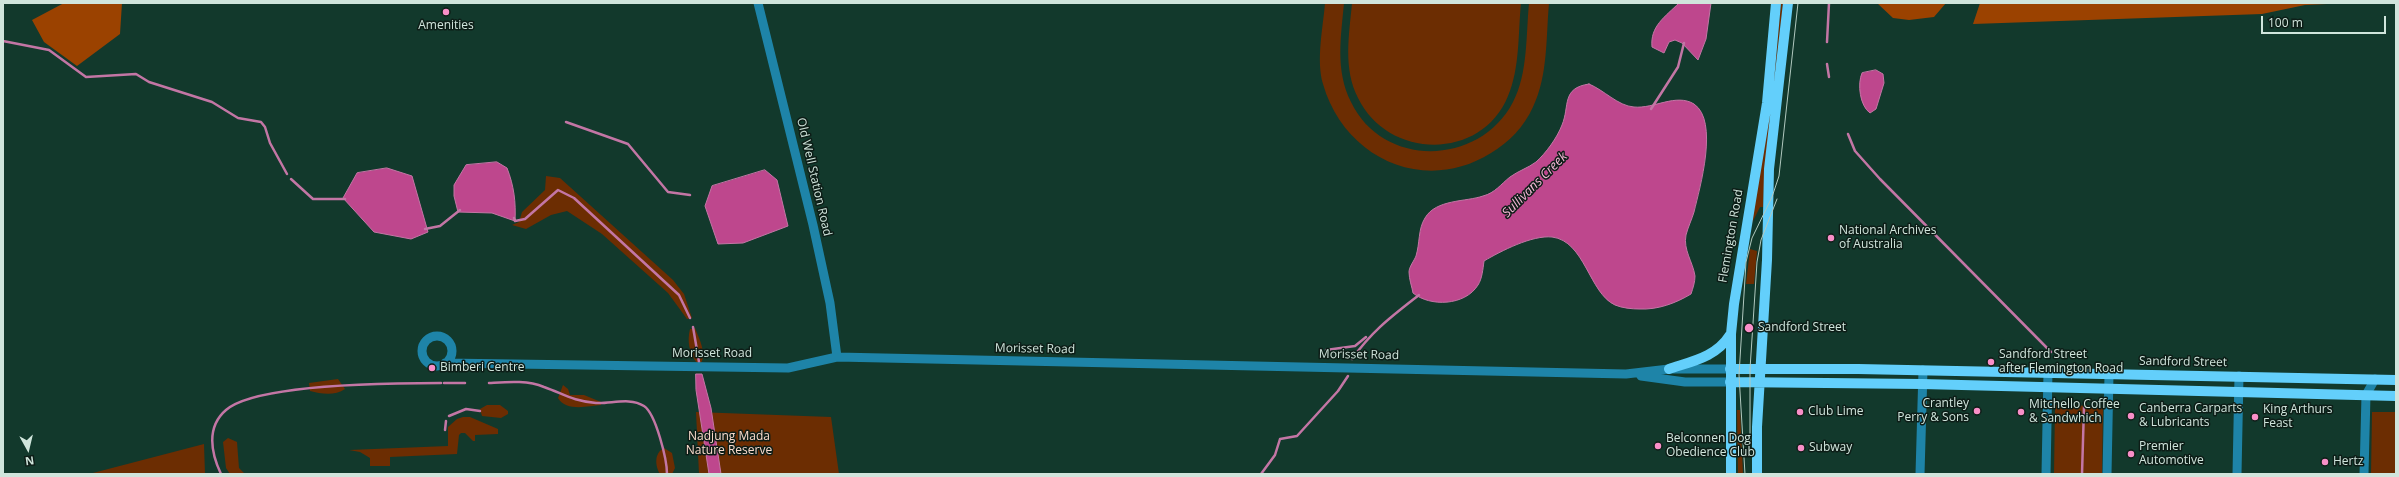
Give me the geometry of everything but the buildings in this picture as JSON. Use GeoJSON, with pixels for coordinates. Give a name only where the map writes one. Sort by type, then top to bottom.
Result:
{"type":"FeatureCollection","features":[{"type":"Feature","properties":{"kind":"main road","name":"Flemington Road"},"geometry":{"type":"LineString","coordinates":[[1731,474],[1731,334],[1738,268],[1767,103],[1776,3]]}},
{"type":"Feature","properties":{"kind":"main road"},"geometry":{"type":"LineString","coordinates":[[1757,474],[1760,381],[1767,260],[1769,169],[1788,3]]}},
{"type":"Feature","properties":{"kind":"main road"},"geometry":{"type":"LineString","coordinates":[[1669,369],[1715,353],[1723,346],[1731,334]]}},
{"type":"Feature","properties":{"kind":"main road","name":"Sandford Street"},"geometry":{"type":"LineString","coordinates":[[1730,369],[1761,368],[2048,372],[2396,380]]}},
{"type":"Feature","properties":{"kind":"main road"},"geometry":{"type":"LineString","coordinates":[[1760,381],[2108,388],[2396,396]]}},
{"type":"Feature","properties":{"kind":"main road","name":"Morisset Road"},"geometry":{"type":"LineString","coordinates":[[1730,382],[1760,381]]}},
{"type":"Feature","properties":{"kind":"street","name":"Old Well Station Road"},"geometry":{"type":"LineString","coordinates":[[758,3],[816,240],[830,303],[837,357]]}},
{"type":"Feature","properties":{"kind":"street","name":"Morisset Road"},"geometry":{"type":"LineString","coordinates":[[445,363],[788,368],[837,357],[1626,374],[1684,382],[1730,382]]}},
{"type":"Feature","properties":{"kind":"street","name":"Morisset Road"},"geometry":{"type":"LineString","coordinates":[[1626,374],[1669,369],[1730,369]]}},
{"type":"Feature","properties":{"kind":"street"},"geometry":{"type":"LineString","coordinates":[[1920,474],[1923,370]]}},
{"type":"Feature","properties":{"kind":"street"},"geometry":{"type":"LineString","coordinates":[[2046,474],[2048,372]]}},
{"type":"Feature","properties":{"kind":"street"},"geometry":{"type":"LineString","coordinates":[[2107,474],[2108,374]]}},
{"type":"Feature","properties":{"kind":"street"},"geometry":{"type":"LineString","coordinates":[[2237,474],[2239,376]]}},
{"type":"Feature","properties":{"kind":"street"},"geometry":{"type":"LineString","coordinates":[[2364,474],[2366,395],[2374,379]]}},
{"type":"Feature","properties":{"kind":"green space"},"geometry":{"type":"Polygon","coordinates":[[[1325,3],[1344,3],[1340,53],[1343,78],[1351,102],[1366,124],[1385,139],[1408,148],[1432,151],[1456,148],[1478,138],[1498,123],[1513,102],[1518,91],[1526,54],[1529,3],[1549,3],[1544,69],[1538,95],[1533,107],[1521,127],[1504,144],[1491,153],[1465,165],[1439,170],[1414,169],[1390,162],[1368,149],[1349,132],[1334,110],[1323,84],[1320,54],[1325,3]]]}},
{"type":"Feature","properties":{"kind":"green space"},"geometry":{"type":"Polygon","coordinates":[[[1352,3],[1521,3],[1515,74],[1508,96],[1495,117],[1478,132],[1457,142],[1434,145],[1412,142],[1390,133],[1372,118],[1358,98],[1353,87],[1350,75],[1348,52],[1352,3]]]}},
{"type":"Feature","properties":{"kind":"green space"},"geometry":{"type":"Polygon","coordinates":[[[1781,3],[1783,3],[1765,168],[1763,207],[1760,207],[1750,227],[1771,108],[1781,3]]]}},
{"type":"Feature","properties":{"kind":"green space"},"geometry":{"type":"Polygon","coordinates":[[[546,176],[560,178],[673,280],[684,294],[692,318],[687,319],[668,293],[602,234],[567,211],[551,215],[526,229],[512,225],[519,222],[522,212],[545,190],[546,176]]]}},
{"type":"Feature","properties":{"kind":"green space"},"geometry":{"type":"Polygon","coordinates":[[[1750,249],[1757,251],[1754,284],[1746,284],[1750,249]]]}},
{"type":"Feature","properties":{"kind":"green space"},"geometry":{"type":"Polygon","coordinates":[[[695,328],[703,351],[703,359],[701,363],[697,363],[689,347],[690,329],[695,328]]]}},
{"type":"Feature","properties":{"kind":"green space"},"geometry":{"type":"Polygon","coordinates":[[[338,379],[345,389],[337,393],[328,394],[310,391],[309,383],[338,379]]]}},
{"type":"Feature","properties":{"kind":"green space"},"geometry":{"type":"Polygon","coordinates":[[[563,385],[568,389],[570,395],[584,395],[601,402],[601,405],[572,407],[566,405],[558,398],[563,385]]]}},
{"type":"Feature","properties":{"kind":"green space"},"geometry":{"type":"Polygon","coordinates":[[[487,405],[500,405],[508,411],[508,414],[501,418],[482,416],[480,409],[487,405]]]}},
{"type":"Feature","properties":{"kind":"green space"},"geometry":{"type":"Polygon","coordinates":[[[2055,405],[2103,406],[2102,474],[2054,474],[2055,405]]]}},
{"type":"Feature","properties":{"kind":"green space"},"geometry":{"type":"Polygon","coordinates":[[[1737,410],[1740,410],[1743,474],[1738,474],[1737,410]]]}},
{"type":"Feature","properties":{"kind":"green space","name":"Nadjung Mada Nature Reserve"},"geometry":{"type":"Polygon","coordinates":[[[696,412],[831,417],[839,474],[699,474],[696,412]]]}},
{"type":"Feature","properties":{"kind":"green space"},"geometry":{"type":"Polygon","coordinates":[[[2372,412],[2396,412],[2396,474],[2371,474],[2372,412]]]}},
{"type":"Feature","properties":{"kind":"green space"},"geometry":{"type":"Polygon","coordinates":[[[470,417],[498,429],[498,434],[475,435],[475,441],[473,441],[465,433],[461,433],[459,435],[457,454],[390,457],[390,466],[370,466],[370,458],[360,452],[349,450],[448,446],[448,427],[457,419],[470,417]]]}},
{"type":"Feature","properties":{"kind":"green space"},"geometry":{"type":"Polygon","coordinates":[[[228,438],[237,442],[239,468],[245,474],[230,474],[226,468],[223,442],[228,438]]]}},
{"type":"Feature","properties":{"kind":"green space"},"geometry":{"type":"Polygon","coordinates":[[[204,444],[205,474],[89,474],[204,444]]]}},
{"type":"Feature","properties":{"kind":"green space"},"geometry":{"type":"Polygon","coordinates":[[[664,448],[672,453],[675,468],[672,474],[660,474],[656,464],[658,453],[664,448]]]}},
{"type":"Feature","properties":{"kind":"shaded area"},"geometry":{"type":"Polygon","coordinates":[[[64,3],[122,3],[120,34],[77,66],[44,42],[32,20],[64,3]]]}},
{"type":"Feature","properties":{"kind":"shaded area"},"geometry":{"type":"Polygon","coordinates":[[[1877,3],[1946,3],[1934,17],[1909,20],[1893,18],[1877,3]]]}},
{"type":"Feature","properties":{"kind":"shaded area"},"geometry":{"type":"Polygon","coordinates":[[[1980,3],[2349,3],[2305,5],[2262,14],[1973,24],[1980,3]]]}},
{"type":"Feature","properties":{"kind":"water"},"geometry":{"type":"Polygon","coordinates":[[[1679,3],[1711,3],[1706,39],[1698,60],[1682,43],[1675,40],[1669,42],[1664,53],[1652,47],[1653,33],[1656,28],[1679,3]]]}},
{"type":"Feature","properties":{"kind":"water"},"geometry":{"type":"Polygon","coordinates":[[[1876,70],[1883,74],[1884,83],[1876,109],[1870,113],[1864,105],[1860,94],[1860,78],[1862,73],[1876,70]]]}},
{"type":"Feature","properties":{"kind":"water"},"geometry":{"type":"Polygon","coordinates":[[[1589,84],[1622,104],[1628,106],[1642,107],[1680,100],[1694,104],[1701,112],[1707,139],[1706,155],[1694,212],[1685,240],[1695,276],[1691,294],[1673,303],[1660,307],[1630,309],[1615,305],[1606,299],[1599,290],[1580,257],[1572,248],[1563,241],[1552,237],[1535,238],[1526,241],[1508,248],[1484,261],[1482,274],[1478,285],[1465,297],[1447,302],[1438,302],[1428,301],[1413,293],[1409,270],[1416,256],[1423,222],[1430,212],[1436,207],[1444,204],[1487,195],[1513,175],[1536,162],[1551,145],[1560,130],[1570,94],[1574,89],[1589,84]]]}},
{"type":"Feature","properties":{"kind":"water"},"geometry":{"type":"Polygon","coordinates":[[[497,162],[507,168],[511,181],[514,194],[515,221],[492,213],[458,212],[454,196],[454,185],[466,165],[497,162]]]}},
{"type":"Feature","properties":{"kind":"water"},"geometry":{"type":"Polygon","coordinates":[[[387,168],[412,176],[428,232],[411,239],[374,232],[343,198],[357,173],[387,168]]]}},
{"type":"Feature","properties":{"kind":"water"},"geometry":{"type":"Polygon","coordinates":[[[765,170],[777,180],[788,226],[743,243],[718,244],[705,206],[712,186],[765,170]]]}},
{"type":"Feature","properties":{"kind":"water"},"geometry":{"type":"Polygon","coordinates":[[[696,374],[702,374],[711,408],[721,474],[709,474],[696,390],[696,374]]]}},
{"type":"Feature","properties":{"kind":"waterway"},"geometry":{"type":"LineString","coordinates":[[1827,42],[1829,3]]}},
{"type":"Feature","properties":{"kind":"waterway"},"geometry":{"type":"LineString","coordinates":[[3,41],[49,50],[86,77],[136,74],[149,82],[212,102],[238,118],[261,122],[265,127],[270,143],[287,174]]}},
{"type":"Feature","properties":{"kind":"waterway","name":"Sullivans Creek"},"geometry":{"type":"LineString","coordinates":[[1651,109],[1678,67],[1684,43]]}},
{"type":"Feature","properties":{"kind":"waterway"},"geometry":{"type":"LineString","coordinates":[[1827,64],[1829,77]]}},
{"type":"Feature","properties":{"kind":"waterway"},"geometry":{"type":"LineString","coordinates":[[566,122],[628,144],[668,192],[690,195]]}},
{"type":"Feature","properties":{"kind":"waterway"},"geometry":{"type":"LineString","coordinates":[[1848,134],[1855,151],[1880,179],[2051,352]]}},
{"type":"Feature","properties":{"kind":"waterway"},"geometry":{"type":"LineString","coordinates":[[291,179],[313,199],[345,199]]}},
{"type":"Feature","properties":{"kind":"waterway"},"geometry":{"type":"LineString","coordinates":[[514,218],[515,221],[525,219],[558,190],[574,198],[679,295],[690,318]]}},
{"type":"Feature","properties":{"kind":"waterway"},"geometry":{"type":"LineString","coordinates":[[425,229],[440,226],[460,210]]}},
{"type":"Feature","properties":{"kind":"waterway","name":"Sullivans Creek"},"geometry":{"type":"LineString","coordinates":[[1352,359],[1375,332],[1419,295]]}},
{"type":"Feature","properties":{"kind":"waterway"},"geometry":{"type":"LineString","coordinates":[[693,327],[699,362]]}},
{"type":"Feature","properties":{"kind":"waterway"},"geometry":{"type":"LineString","coordinates":[[1326,350],[1355,346],[1366,337]]}},
{"type":"Feature","properties":{"kind":"waterway","name":"Sullivans Creek"},"geometry":{"type":"LineString","coordinates":[[1261,474],[1275,455],[1280,439],[1297,436],[1338,391],[1348,376]]}},
{"type":"Feature","properties":{"kind":"waterway"},"geometry":{"type":"LineString","coordinates":[[221,474],[213,449],[212,440],[215,424],[226,410],[242,401],[266,394],[328,386],[393,383],[441,383]]}},
{"type":"Feature","properties":{"kind":"waterway"},"geometry":{"type":"LineString","coordinates":[[444,383],[465,383]]}},
{"type":"Feature","properties":{"kind":"waterway"},"geometry":{"type":"LineString","coordinates":[[489,383],[531,383],[581,401],[596,403],[627,401],[639,403],[648,411],[657,427],[663,448],[667,474]]}},
{"type":"Feature","properties":{"kind":"waterway"},"geometry":{"type":"LineString","coordinates":[[2082,474],[2084,407]]}},
{"type":"Feature","properties":{"kind":"waterway"},"geometry":{"type":"LineString","coordinates":[[449,416],[466,409],[480,411]]}},
{"type":"Feature","properties":{"kind":"waterway"},"geometry":{"type":"LineString","coordinates":[[445,430],[446,421]]}},
{"type":"Feature","properties":{"kind":"tram line"},"geometry":{"type":"LineString","coordinates":[[1745,474],[1739,375],[1746,262],[1752,238],[1772,197],[1779,176],[1798,3]]}},
{"type":"Feature","properties":{"kind":"tram line"},"geometry":{"type":"LineString","coordinates":[[1750,449],[1750,369],[1757,262],[1761,240],[1777,199]]}},
{"type":"Feature","properties":{"kind":"place","name":"Amenities"},"geometry":{"type":"Point","coordinates":[446,12]}},
{"type":"Feature","properties":{"kind":"place","name":"National Archives of Australia"},"geometry":{"type":"Point","coordinates":[1831,238]}},
{"type":"Feature","properties":{"kind":"place","name":"Sandford Street"},"geometry":{"type":"Point","coordinates":[1749,328]}},
{"type":"Feature","properties":{"kind":"place","name":"Sandford Street after Flemington Road"},"geometry":{"type":"Point","coordinates":[1991,362]}},
{"type":"Feature","properties":{"kind":"place","name":"Bimberi Centre"},"geometry":{"type":"Point","coordinates":[432,368]}},
{"type":"Feature","properties":{"kind":"place","name":"Crantley Perry & Sons"},"geometry":{"type":"Point","coordinates":[1977,411]}},
{"type":"Feature","properties":{"kind":"place","name":"Club Lime"},"geometry":{"type":"Point","coordinates":[1800,412]}},
{"type":"Feature","properties":{"kind":"place","name":"Mitchello Coffee & Sandwhich"},"geometry":{"type":"Point","coordinates":[2021,412]}},
{"type":"Feature","properties":{"kind":"place","name":"Canberra Carparts & Lubricants"},"geometry":{"type":"Point","coordinates":[2131,416]}},
{"type":"Feature","properties":{"kind":"place","name":"King Arthurs Feast"},"geometry":{"type":"Point","coordinates":[2255,417]}},
{"type":"Feature","properties":{"kind":"place","name":"Belconnen Dog Obedience Club"},"geometry":{"type":"Point","coordinates":[1658,446]}},
{"type":"Feature","properties":{"kind":"place","name":"Subway"},"geometry":{"type":"Point","coordinates":[1801,448]}},
{"type":"Feature","properties":{"kind":"place","name":"Premier Automotive"},"geometry":{"type":"Point","coordinates":[2131,454]}},
{"type":"Feature","properties":{"kind":"place","name":"Hertz"},"geometry":{"type":"Point","coordinates":[2325,462]}}]}
